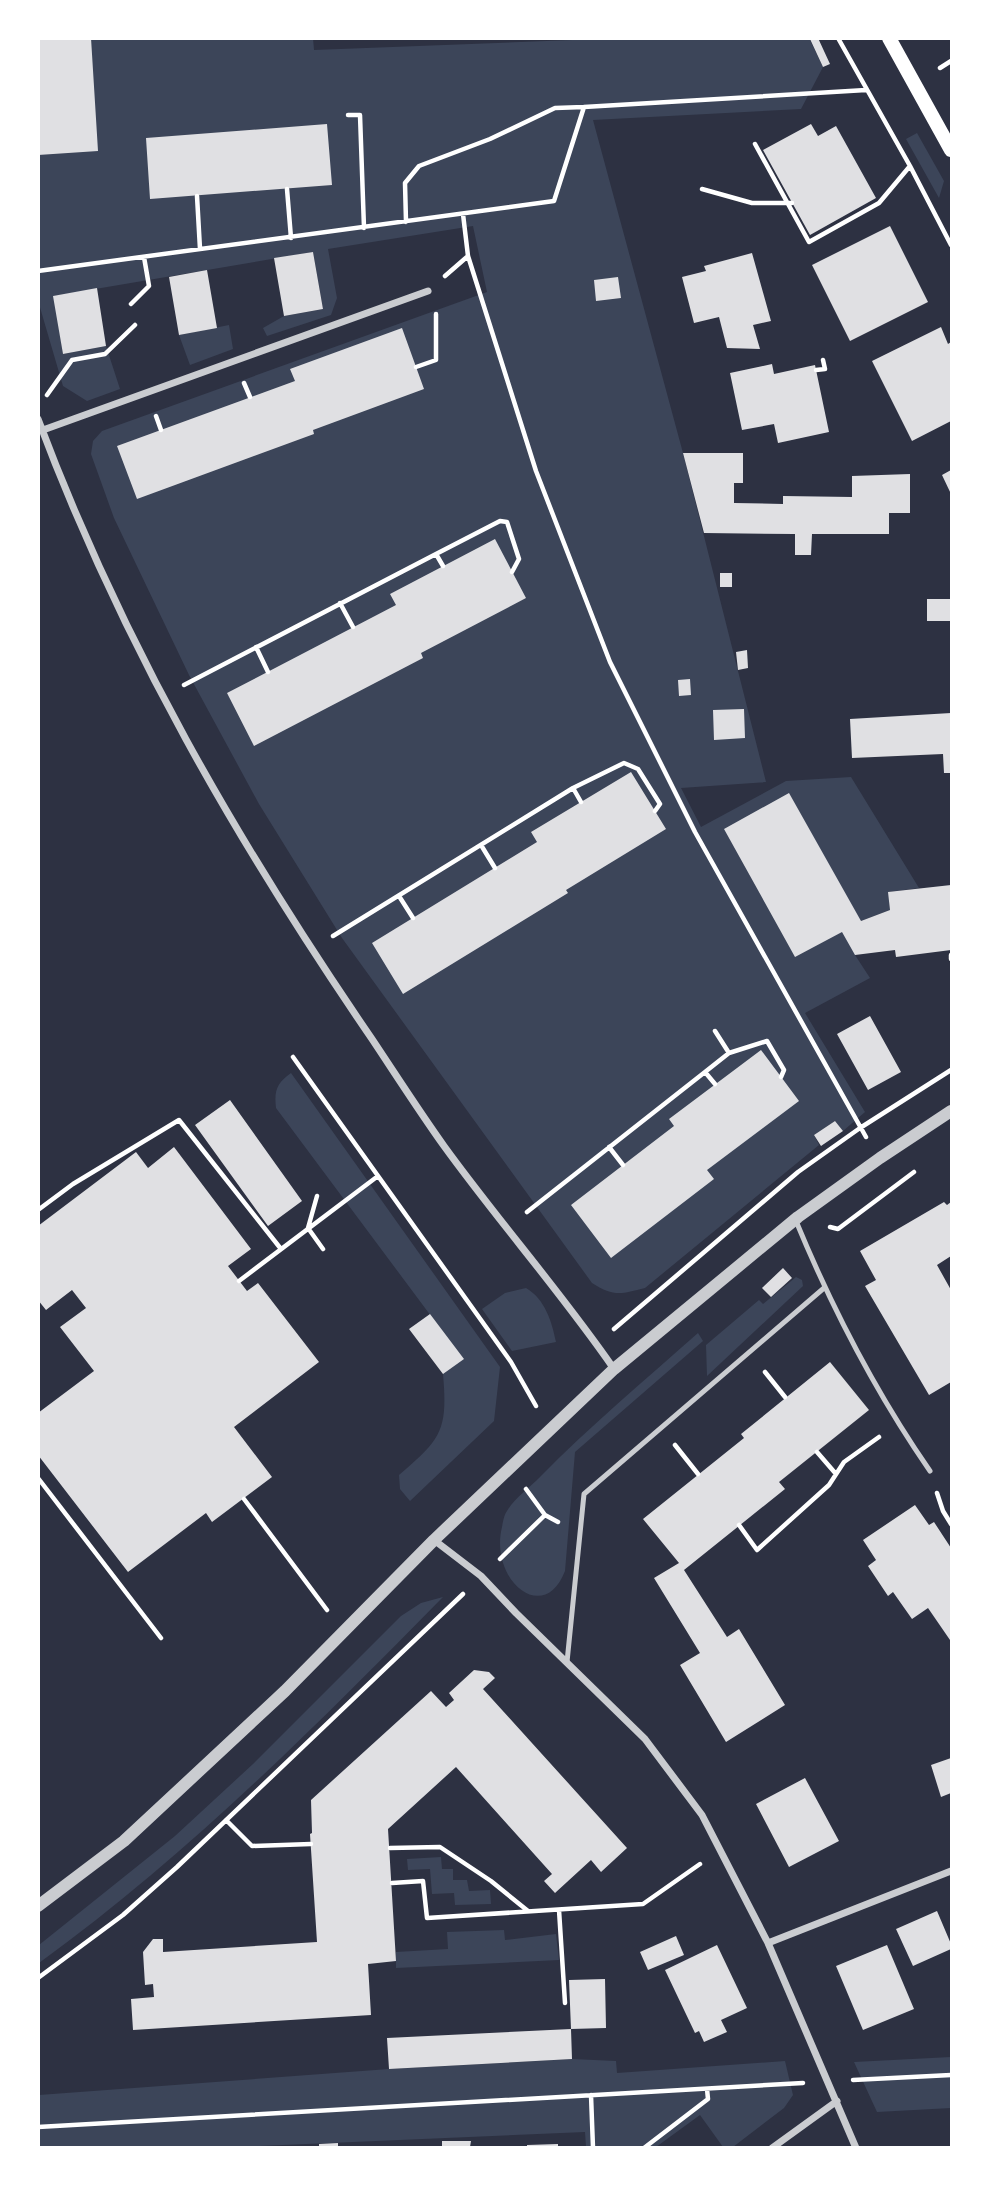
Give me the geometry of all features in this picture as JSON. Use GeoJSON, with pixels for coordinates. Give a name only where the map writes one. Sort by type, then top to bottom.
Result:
{"type":"FeatureCollection","features":[{"type":"Feature","properties":{"kind":"main road"},"geometry":{"type":"LineString","coordinates":[[889,38],[951,150]]}},
{"type":"Feature","properties":{"kind":"street"},"geometry":{"type":"LineString","coordinates":[[43,430],[428,290]]}},
{"type":"Feature","properties":{"kind":"street"},"geometry":{"type":"LineString","coordinates":[[38,419],[116,606],[161,696],[217,797],[312,949],[444,1146],[614,1369]]}},
{"type":"Feature","properties":{"kind":"street"},"geometry":{"type":"LineString","coordinates":[[38,1906],[124,1841],[275,1701],[434,1541],[614,1369],[795,1219],[951,1111]]}},
{"type":"Feature","properties":{"kind":"street"},"geometry":{"type":"LineString","coordinates":[[434,1541],[481,1576],[645,1739],[702,1815],[768,1943],[856,2147]]}},
{"type":"Feature","properties":{"kind":"street"},"geometry":{"type":"LineString","coordinates":[[768,1943],[951,1871]]}},
{"type":"Feature","properties":{"kind":"street"},"geometry":{"type":"LineString","coordinates":[[772,2147],[837,2101]]}},
{"type":"Feature","properties":{"kind":"lane"},"geometry":{"type":"LineString","coordinates":[[795,1219],[824,1288],[898,1424],[930,1471]]}},
{"type":"Feature","properties":{"kind":"lane"},"geometry":{"type":"LineString","coordinates":[[567,1662],[584,1494],[824,1288]]}},
{"type":"Feature","properties":{"kind":"path"},"geometry":{"type":"LineString","coordinates":[[838,38],[951,245]]}},
{"type":"Feature","properties":{"kind":"path"},"geometry":{"type":"LineString","coordinates":[[940,68],[951,61]]}},
{"type":"Feature","properties":{"kind":"path"},"geometry":{"type":"LineString","coordinates":[[406,222],[405,183],[419,166],[490,139],[555,108],[866,90]]}},
{"type":"Feature","properties":{"kind":"path"},"geometry":{"type":"LineString","coordinates":[[38,271],[554,201],[584,107]]}},
{"type":"Feature","properties":{"kind":"path"},"geometry":{"type":"LineString","coordinates":[[348,115],[360,115],[364,228]]}},
{"type":"Feature","properties":{"kind":"path"},"geometry":{"type":"LineString","coordinates":[[755,144],[790,204],[808,242],[879,203],[910,166]]}},
{"type":"Feature","properties":{"kind":"path"},"geometry":{"type":"LineString","coordinates":[[287,189],[291,237]]}},
{"type":"Feature","properties":{"kind":"path"},"geometry":{"type":"LineString","coordinates":[[702,189],[752,203],[790,204]]}},
{"type":"Feature","properties":{"kind":"path"},"geometry":{"type":"LineString","coordinates":[[197,196],[200,249]]}},
{"type":"Feature","properties":{"kind":"path"},"geometry":{"type":"LineString","coordinates":[[463,215],[468,256],[536,471],[610,662],[695,832],[860,1128],[880,1158]]}},
{"type":"Feature","properties":{"kind":"path"},"geometry":{"type":"LineString","coordinates":[[131,304],[149,286],[144,257]]}},
{"type":"Feature","properties":{"kind":"path"},"geometry":{"type":"LineString","coordinates":[[416,367],[436,360],[438,316],[428,290]]}},
{"type":"Feature","properties":{"kind":"path"},"geometry":{"type":"LineString","coordinates":[[45,398],[72,360],[105,354],[135,325]]}},
{"type":"Feature","properties":{"kind":"path"},"geometry":{"type":"LineString","coordinates":[[816,370],[825,369],[823,360]]}},
{"type":"Feature","properties":{"kind":"path"},"geometry":{"type":"LineString","coordinates":[[161,696],[500,521],[507,522],[519,559],[512,572]]}},
{"type":"Feature","properties":{"kind":"path"},"geometry":{"type":"LineString","coordinates":[[436,554],[443,566]]}},
{"type":"Feature","properties":{"kind":"path"},"geometry":{"type":"LineString","coordinates":[[340,603],[353,627]]}},
{"type":"Feature","properties":{"kind":"path"},"geometry":{"type":"LineString","coordinates":[[256,647],[268,672]]}},
{"type":"Feature","properties":{"kind":"path"},"geometry":{"type":"LineString","coordinates":[[312,949],[573,788],[624,763],[638,769],[660,804],[655,811]]}},
{"type":"Feature","properties":{"kind":"path"},"geometry":{"type":"LineString","coordinates":[[573,788],[581,802]]}},
{"type":"Feature","properties":{"kind":"path"},"geometry":{"type":"LineString","coordinates":[[481,845],[495,868]]}},
{"type":"Feature","properties":{"kind":"path"},"geometry":{"type":"LineString","coordinates":[[399,896],[413,918]]}},
{"type":"Feature","properties":{"kind":"path"},"geometry":{"type":"LineString","coordinates":[[715,1031],[729,1053]]}},
{"type":"Feature","properties":{"kind":"path"},"geometry":{"type":"LineString","coordinates":[[507,1228],[729,1053],[767,1041],[784,1070],[781,1077]]}},
{"type":"Feature","properties":{"kind":"path"},"geometry":{"type":"LineString","coordinates":[[293,1057],[512,1362],[550,1432]]}},
{"type":"Feature","properties":{"kind":"path"},"geometry":{"type":"LineString","coordinates":[[705,1072],[715,1084]]}},
{"type":"Feature","properties":{"kind":"path"},"geometry":{"type":"LineString","coordinates":[[38,1210],[73,1184],[179,1120],[281,1249]]}},
{"type":"Feature","properties":{"kind":"path"},"geometry":{"type":"LineString","coordinates":[[609,1147],[622,1166]]}},
{"type":"Feature","properties":{"kind":"path"},"geometry":{"type":"LineString","coordinates":[[239,1281],[378,1176]]}},
{"type":"Feature","properties":{"kind":"path"},"geometry":{"type":"LineString","coordinates":[[317,1196],[309,1228],[323,1249]]}},
{"type":"Feature","properties":{"kind":"path"},"geometry":{"type":"LineString","coordinates":[[749,1352],[785,1397]]}},
{"type":"Feature","properties":{"kind":"path"},"geometry":{"type":"LineString","coordinates":[[739,1525],[757,1550],[829,1485],[844,1462],[898,1424]]}},
{"type":"Feature","properties":{"kind":"path"},"geometry":{"type":"LineString","coordinates":[[661,1428],[698,1474]]}},
{"type":"Feature","properties":{"kind":"path"},"geometry":{"type":"LineString","coordinates":[[817,1452],[836,1474]]}},
{"type":"Feature","properties":{"kind":"path"},"geometry":{"type":"LineString","coordinates":[[511,1469],[545,1515],[581,1532]]}},
{"type":"Feature","properties":{"kind":"path"},"geometry":{"type":"LineString","coordinates":[[930,1471],[943,1511],[951,1524]]}},
{"type":"Feature","properties":{"kind":"path"},"geometry":{"type":"LineString","coordinates":[[38,1478],[161,1637]]}},
{"type":"Feature","properties":{"kind":"path"},"geometry":{"type":"LineString","coordinates":[[244,1499],[344,1633]]}},
{"type":"Feature","properties":{"kind":"path"},"geometry":{"type":"LineString","coordinates":[[38,1978],[123,1915],[545,1515]]}},
{"type":"Feature","properties":{"kind":"path"},"geometry":{"type":"LineString","coordinates":[[226,1820],[252,1846],[311,1844]]}},
{"type":"Feature","properties":{"kind":"path"},"geometry":{"type":"LineString","coordinates":[[390,1848],[440,1847],[491,1881],[529,1912]]}},
{"type":"Feature","properties":{"kind":"path"},"geometry":{"type":"LineString","coordinates":[[392,1883],[424,1881],[426,1918],[643,1904],[720,1850]]}},
{"type":"Feature","properties":{"kind":"path"},"geometry":{"type":"LineString","coordinates":[[559,1910],[565,2003]]}},
{"type":"Feature","properties":{"kind":"path"},"geometry":{"type":"LineString","coordinates":[[38,2127],[951,2075]]}},
{"type":"Feature","properties":{"kind":"path"},"geometry":{"type":"LineString","coordinates":[[644,2147],[708,2099],[708,2089]]}},
{"type":"Feature","properties":{"kind":"path"},"geometry":{"type":"LineString","coordinates":[[591,2095],[593,2147]]}},
{"type":"Feature","properties":{"kind":"shaded area"},"geometry":{"type":"Polygon","coordinates":[[[313,38],[314,50],[623,38],[809,38],[823,67],[801,109],[593,120],[683,453],[766,782],[681,788],[701,827],[786,781],[851,777],[919,888],[889,892],[890,910],[861,921],[855,955],[870,978],[805,1013],[865,1112],[843,1131],[835,1121],[814,1135],[819,1145],[645,1288],[630,1292],[606,1291],[592,1283],[342,938],[259,804],[189,675],[114,518],[91,454],[93,441],[102,431],[487,292],[473,226],[328,249],[337,298],[331,315],[267,336],[263,328],[284,316],[323,309],[313,252],[54,296],[63,354],[106,346],[120,389],[87,401],[63,386],[39,304],[38,39],[313,38]]]}},
{"type":"Feature","properties":{"kind":"shaded area"},"geometry":{"type":"Polygon","coordinates":[[[917,133],[944,181],[939,198],[906,139],[917,133]]]}},
{"type":"Feature","properties":{"kind":"shaded area"},"geometry":{"type":"Polygon","coordinates":[[[229,325],[233,349],[190,365],[179,335],[229,325]]]}},
{"type":"Feature","properties":{"kind":"shaded area"},"geometry":{"type":"Polygon","coordinates":[[[291,1073],[500,1367],[494,1421],[410,1501],[400,1489],[399,1475],[424,1452],[439,1432],[444,1409],[443,1374],[463,1359],[276,1108],[278,1088],[282,1080],[291,1073]]]}},
{"type":"Feature","properties":{"kind":"shaded area"},"geometry":{"type":"Polygon","coordinates":[[[796,1277],[802,1280],[803,1286],[707,1376],[706,1345],[759,1300],[763,1304],[796,1277]]]}},
{"type":"Feature","properties":{"kind":"shaded area"},"geometry":{"type":"Polygon","coordinates":[[[526,1288],[543,1305],[556,1342],[512,1351],[482,1309],[505,1293],[526,1288]]]}},
{"type":"Feature","properties":{"kind":"shaded area"},"geometry":{"type":"Polygon","coordinates":[[[698,1333],[703,1341],[575,1452],[565,1571],[556,1587],[544,1595],[532,1595],[521,1590],[503,1564],[500,1546],[504,1519],[510,1507],[598,1421],[698,1333]]]}},
{"type":"Feature","properties":{"kind":"shaded area"},"geometry":{"type":"Polygon","coordinates":[[[443,1597],[248,1789],[147,1879],[39,1963],[39,1945],[175,1836],[253,1764],[401,1616],[421,1603],[443,1597]]]}},
{"type":"Feature","properties":{"kind":"shaded area"},"geometry":{"type":"Polygon","coordinates":[[[441,1857],[442,1869],[453,1869],[453,1880],[467,1880],[469,1891],[490,1890],[491,1904],[455,1905],[454,1893],[432,1894],[430,1869],[408,1870],[407,1859],[441,1857]]]}},
{"type":"Feature","properties":{"kind":"shaded area"},"geometry":{"type":"Polygon","coordinates":[[[504,1930],[505,1940],[556,1934],[559,1960],[396,1968],[396,1952],[448,1949],[447,1932],[504,1930]]]}},
{"type":"Feature","properties":{"kind":"shaded area"},"geometry":{"type":"Polygon","coordinates":[[[951,2057],[951,2108],[877,2112],[854,2062],[951,2057]]]}},
{"type":"Feature","properties":{"kind":"shaded area"},"geometry":{"type":"Polygon","coordinates":[[[572,2059],[616,2061],[617,2073],[785,2061],[793,2095],[784,2108],[733,2147],[723,2147],[700,2115],[656,2147],[586,2147],[585,2132],[235,2147],[39,2148],[39,2095],[389,2069],[572,2059]]]}},
{"type":"Feature","properties":{"kind":"building"},"geometry":{"type":"Polygon","coordinates":[[[38,38],[91,38],[98,151],[38,155],[38,38]]]}},
{"type":"Feature","properties":{"kind":"building"},"geometry":{"type":"Polygon","coordinates":[[[818,38],[830,64],[823,67],[810,39],[818,38]]]}},
{"type":"Feature","properties":{"kind":"building"},"geometry":{"type":"Polygon","coordinates":[[[327,124],[332,185],[150,199],[146,138],[327,124]]]}},
{"type":"Feature","properties":{"kind":"building"},"geometry":{"type":"Polygon","coordinates":[[[811,124],[818,136],[836,126],[876,198],[810,235],[763,150],[811,124]]]}},
{"type":"Feature","properties":{"kind":"building"},"geometry":{"type":"Polygon","coordinates":[[[890,226],[928,302],[850,341],[812,265],[890,226]]]}},
{"type":"Feature","properties":{"kind":"building"},"geometry":{"type":"Polygon","coordinates":[[[313,252],[323,309],[284,316],[274,258],[313,252]]]}},
{"type":"Feature","properties":{"kind":"building"},"geometry":{"type":"Polygon","coordinates":[[[752,253],[771,321],[753,325],[760,349],[727,348],[719,317],[694,323],[682,277],[706,271],[704,266],[752,253]]]}},
{"type":"Feature","properties":{"kind":"building"},"geometry":{"type":"Polygon","coordinates":[[[207,270],[217,328],[179,335],[169,277],[207,270]]]}},
{"type":"Feature","properties":{"kind":"building"},"geometry":{"type":"Polygon","coordinates":[[[618,277],[621,298],[596,301],[594,280],[618,277]]]}},
{"type":"Feature","properties":{"kind":"building"},"geometry":{"type":"Polygon","coordinates":[[[97,288],[106,346],[63,354],[53,296],[97,288]]]}},
{"type":"Feature","properties":{"kind":"building"},"geometry":{"type":"Polygon","coordinates":[[[941,327],[948,344],[951,342],[951,421],[912,441],[872,361],[941,327]]]}},
{"type":"Feature","properties":{"kind":"building"},"geometry":{"type":"Polygon","coordinates":[[[402,328],[424,389],[313,430],[314,434],[137,499],[117,446],[295,381],[290,369],[402,328]]]}},
{"type":"Feature","properties":{"kind":"building"},"geometry":{"type":"Polygon","coordinates":[[[772,364],[774,374],[815,365],[829,432],[778,443],[774,424],[742,430],[730,373],[772,364]]]}},
{"type":"Feature","properties":{"kind":"building"},"geometry":{"type":"Polygon","coordinates":[[[683,453],[743,453],[743,483],[734,483],[734,503],[783,504],[783,496],[852,497],[852,476],[910,474],[910,513],[889,513],[889,534],[812,534],[811,555],[795,555],[795,534],[704,533],[683,453]]]}},
{"type":"Feature","properties":{"kind":"building"},"geometry":{"type":"Polygon","coordinates":[[[951,470],[951,494],[942,475],[951,470]]]}},
{"type":"Feature","properties":{"kind":"building"},"geometry":{"type":"Polygon","coordinates":[[[495,539],[526,598],[421,653],[423,658],[254,746],[227,693],[396,605],[390,594],[495,539]]]}},
{"type":"Feature","properties":{"kind":"building"},"geometry":{"type":"Polygon","coordinates":[[[720,573],[732,573],[732,587],[720,587],[720,573]]]}},
{"type":"Feature","properties":{"kind":"building"},"geometry":{"type":"Polygon","coordinates":[[[927,599],[951,599],[951,621],[927,621],[927,599]]]}},
{"type":"Feature","properties":{"kind":"building"},"geometry":{"type":"Polygon","coordinates":[[[747,650],[748,668],[738,670],[736,652],[747,650]]]}},
{"type":"Feature","properties":{"kind":"building"},"geometry":{"type":"Polygon","coordinates":[[[690,679],[691,695],[679,696],[678,680],[690,679]]]}},
{"type":"Feature","properties":{"kind":"building"},"geometry":{"type":"Polygon","coordinates":[[[744,709],[745,738],[714,740],[713,710],[744,709]]]}},
{"type":"Feature","properties":{"kind":"building"},"geometry":{"type":"Polygon","coordinates":[[[951,713],[951,773],[944,773],[943,754],[852,758],[850,719],[951,713]]]}},
{"type":"Feature","properties":{"kind":"building"},"geometry":{"type":"Polygon","coordinates":[[[631,772],[666,829],[566,890],[568,893],[403,994],[372,943],[537,842],[531,832],[631,772]]]}},
{"type":"Feature","properties":{"kind":"building"},"geometry":{"type":"Polygon","coordinates":[[[789,793],[861,921],[890,910],[888,892],[951,885],[951,950],[896,957],[895,950],[855,955],[842,932],[795,957],[724,829],[789,793]]]}},
{"type":"Feature","properties":{"kind":"building"},"geometry":{"type":"Polygon","coordinates":[[[870,1016],[901,1072],[868,1090],[837,1034],[870,1016]]]}},
{"type":"Feature","properties":{"kind":"building"},"geometry":{"type":"Polygon","coordinates":[[[761,1050],[799,1101],[707,1170],[714,1179],[611,1258],[571,1205],[674,1126],[669,1119],[761,1050]]]}},
{"type":"Feature","properties":{"kind":"building"},"geometry":{"type":"Polygon","coordinates":[[[230,1100],[302,1201],[268,1226],[195,1125],[230,1100]]]}},
{"type":"Feature","properties":{"kind":"building"},"geometry":{"type":"Polygon","coordinates":[[[835,1121],[843,1131],[821,1146],[814,1135],[835,1121]]]}},
{"type":"Feature","properties":{"kind":"building"},"geometry":{"type":"Polygon","coordinates":[[[174,1147],[251,1249],[228,1266],[247,1291],[258,1283],[319,1362],[234,1427],[272,1477],[212,1522],[206,1513],[128,1572],[38,1455],[38,1413],[94,1371],[60,1327],[86,1308],[72,1290],[46,1310],[38,1300],[38,1226],[136,1152],[148,1168],[174,1147]]]}},
{"type":"Feature","properties":{"kind":"building"},"geometry":{"type":"Polygon","coordinates":[[[944,1202],[947,1205],[951,1202],[951,1256],[937,1265],[951,1290],[951,1382],[929,1395],[865,1286],[876,1280],[860,1251],[944,1202]]]}},
{"type":"Feature","properties":{"kind":"building"},"geometry":{"type":"Polygon","coordinates":[[[783,1268],[792,1278],[771,1297],[762,1288],[783,1268]]]}},
{"type":"Feature","properties":{"kind":"building"},"geometry":{"type":"Polygon","coordinates":[[[430,1314],[464,1359],[443,1374],[409,1329],[430,1314]]]}},
{"type":"Feature","properties":{"kind":"building"},"geometry":{"type":"Polygon","coordinates":[[[830,1362],[869,1410],[779,1482],[785,1489],[684,1570],[727,1637],[739,1629],[785,1705],[726,1742],[680,1665],[700,1653],[654,1578],[679,1563],[643,1519],[744,1438],[741,1434],[830,1362]]]}},
{"type":"Feature","properties":{"kind":"building"},"geometry":{"type":"Polygon","coordinates":[[[915,1505],[929,1525],[934,1522],[951,1548],[950,1640],[928,1608],[912,1619],[893,1592],[888,1596],[868,1566],[876,1560],[863,1540],[915,1505]]]}},
{"type":"Feature","properties":{"kind":"building"},"geometry":{"type":"Polygon","coordinates":[[[474,1670],[489,1672],[495,1678],[483,1689],[627,1848],[601,1872],[591,1860],[555,1893],[544,1881],[552,1874],[456,1767],[388,1829],[396,1961],[368,1964],[371,2015],[133,2030],[131,1999],[154,1997],[153,1984],[145,1985],[143,1952],[153,1939],[163,1939],[163,1952],[317,1942],[310,1834],[311,1800],[431,1691],[446,1707],[454,1700],[449,1693],[474,1670]]]}},
{"type":"Feature","properties":{"kind":"building"},"geometry":{"type":"Polygon","coordinates":[[[951,1758],[951,1793],[941,1797],[931,1765],[951,1758]]]}},
{"type":"Feature","properties":{"kind":"building"},"geometry":{"type":"Polygon","coordinates":[[[805,1778],[839,1841],[789,1867],[756,1804],[805,1778]]]}},
{"type":"Feature","properties":{"kind":"building"},"geometry":{"type":"Polygon","coordinates":[[[937,1911],[951,1949],[913,1966],[896,1929],[937,1911]]]}},
{"type":"Feature","properties":{"kind":"building"},"geometry":{"type":"Polygon","coordinates":[[[676,1936],[684,1955],[648,1970],[640,1952],[676,1936]]]}},
{"type":"Feature","properties":{"kind":"building"},"geometry":{"type":"Polygon","coordinates":[[[717,1945],[747,2008],[721,2020],[727,2032],[704,2042],[699,2031],[695,2033],[665,1970],[717,1945]]]}},
{"type":"Feature","properties":{"kind":"building"},"geometry":{"type":"Polygon","coordinates":[[[887,1945],[914,2009],[863,2030],[836,1966],[887,1945]]]}},
{"type":"Feature","properties":{"kind":"building"},"geometry":{"type":"Polygon","coordinates":[[[605,1979],[606,2028],[571,2029],[569,1980],[605,1979]]]}},
{"type":"Feature","properties":{"kind":"building"},"geometry":{"type":"Polygon","coordinates":[[[571,2029],[572,2059],[389,2069],[387,2038],[571,2029]]]}},
{"type":"Feature","properties":{"kind":"building"},"geometry":{"type":"Polygon","coordinates":[[[442,2141],[471,2141],[470,2147],[442,2147],[442,2141]]]}},
{"type":"Feature","properties":{"kind":"building"},"geometry":{"type":"Polygon","coordinates":[[[338,2143],[338,2147],[319,2147],[319,2144],[338,2143]]]}},
{"type":"Feature","properties":{"kind":"building"},"geometry":{"type":"Polygon","coordinates":[[[558,2144],[558,2147],[527,2147],[527,2145],[558,2144]]]}}]}
